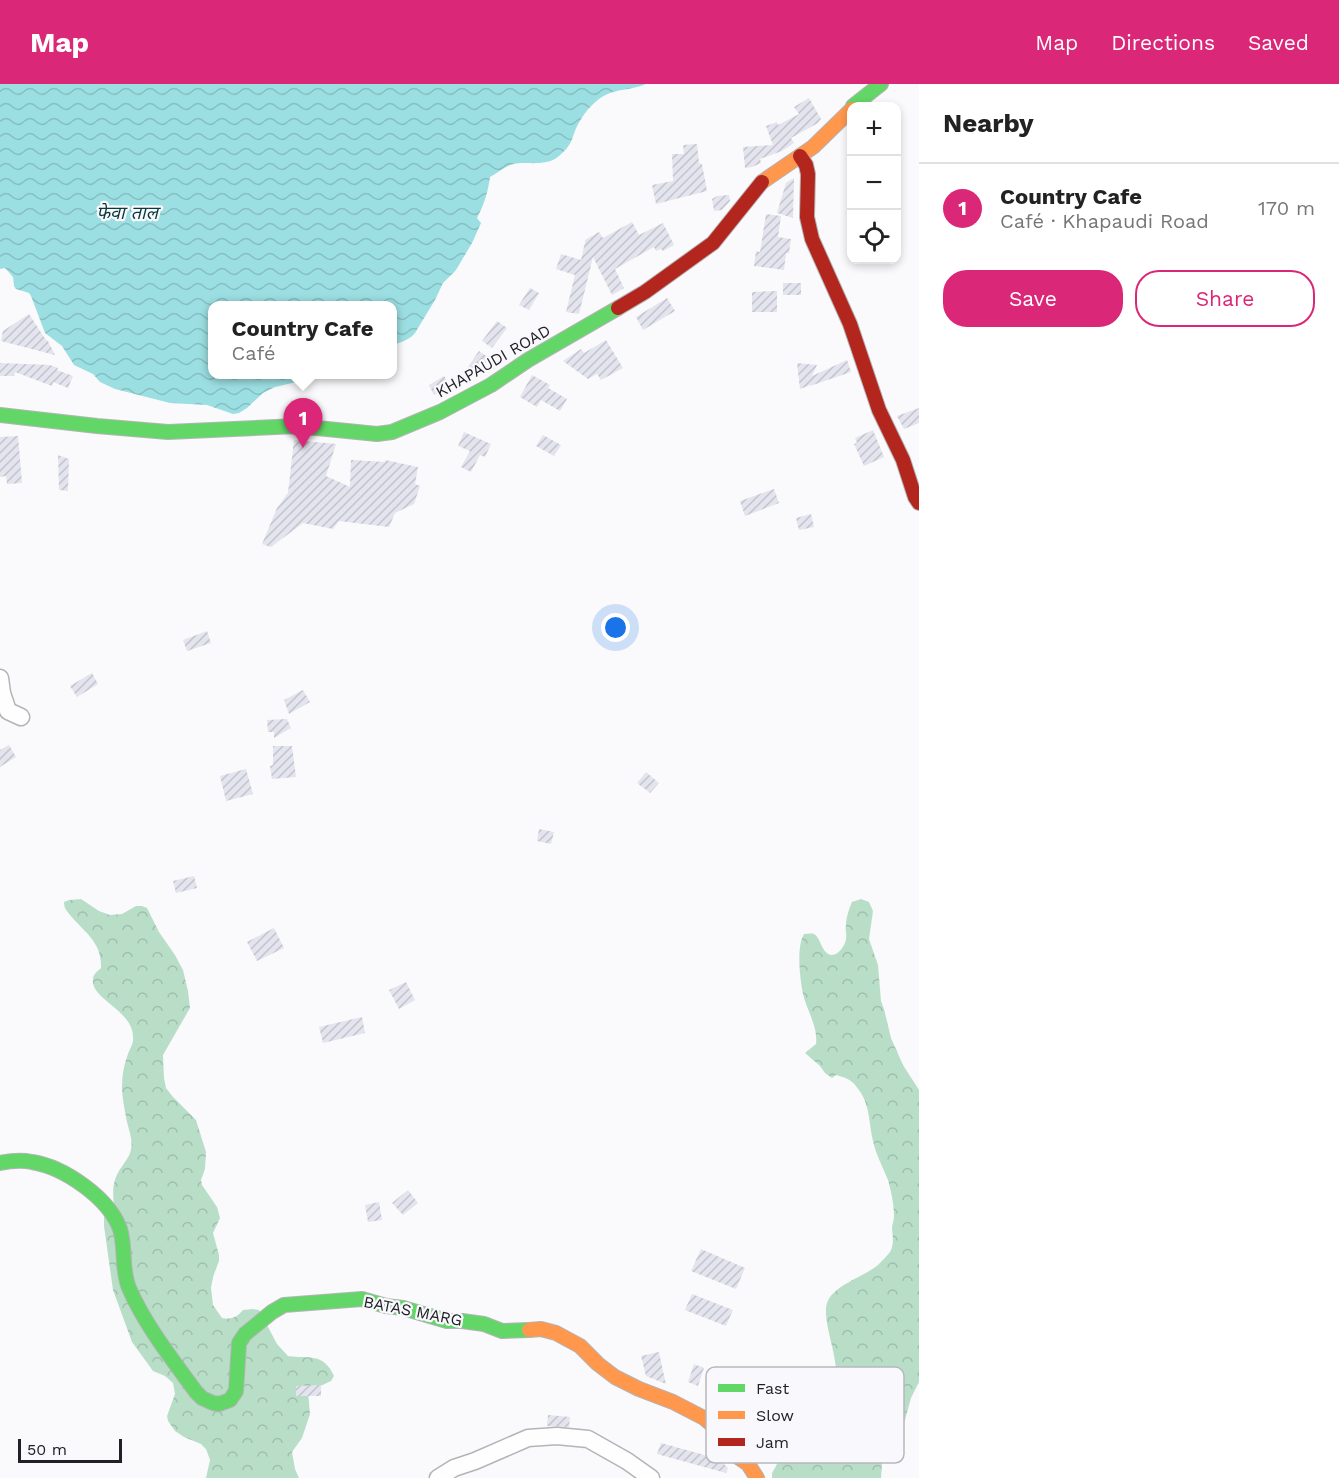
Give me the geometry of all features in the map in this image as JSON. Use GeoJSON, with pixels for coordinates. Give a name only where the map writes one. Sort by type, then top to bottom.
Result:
{"type":"FeatureCollection","features":[{"type":"Feature","properties":{"kind":"street","name":"KHAPAUDI ROAD"},"geometry":{"type":"LineString","coordinates":[[860,102],[881,84]]}},
{"type":"Feature","properties":{"kind":"street","name":"KHAPAUDI ROAD"},"geometry":{"type":"LineString","coordinates":[[0,415],[168,432],[297,426],[377,434],[392,432],[440,412],[491,385],[528,360],[645,292],[713,243],[761,183],[800,156],[847,114]]}},
{"type":"Feature","properties":{"kind":"street"},"geometry":{"type":"LineString","coordinates":[[800,156],[806,165],[808,174],[807,217],[812,239],[850,324],[879,410],[903,460],[919,503]]}},
{"type":"Feature","properties":{"kind":"street"},"geometry":{"type":"LineString","coordinates":[[0,678],[8,711],[21,717]]}},
{"type":"Feature","properties":{"kind":"street","name":"BATAS MARG"},"geometry":{"type":"LineString","coordinates":[[0,1163],[33,1162],[52,1168],[93,1194],[107,1206],[120,1230],[126,1281],[137,1305],[202,1398],[219,1404],[234,1396],[239,1343],[245,1334],[272,1312],[284,1305],[362,1299],[447,1321],[484,1324],[502,1331],[542,1329],[556,1333],[580,1346],[615,1377],[673,1402],[706,1420]]}},
{"type":"Feature","properties":{"kind":"street"},"geometry":{"type":"LineString","coordinates":[[438,1478],[454,1468],[528,1438],[557,1436],[588,1439],[627,1461],[651,1478]]}},
{"type":"Feature","properties":{"kind":"street","name":"BATAS MARG"},"geometry":{"type":"LineString","coordinates":[[747,1463],[757,1478]]}},
{"type":"Feature","properties":{"kind":"green space"},"geometry":{"type":"Polygon","coordinates":[[[81,899],[99,911],[110,915],[122,914],[136,906],[147,908],[183,970],[190,1008],[163,1055],[164,1078],[166,1088],[196,1120],[206,1152],[202,1185],[217,1207],[220,1218],[213,1233],[219,1261],[211,1288],[213,1305],[222,1318],[226,1319],[234,1317],[243,1310],[259,1310],[277,1344],[288,1356],[320,1360],[330,1368],[334,1376],[331,1381],[308,1392],[310,1414],[302,1438],[292,1452],[299,1478],[206,1478],[210,1460],[206,1449],[201,1444],[175,1431],[168,1421],[167,1416],[175,1394],[173,1383],[165,1376],[153,1371],[132,1342],[113,1290],[104,1226],[104,1195],[114,1204],[115,1179],[131,1149],[122,1086],[124,1066],[133,1037],[126,1019],[98,993],[94,986],[94,976],[101,968],[99,951],[92,939],[67,912],[64,904],[69,900],[81,899]]]}},
{"type":"Feature","properties":{"kind":"green space"},"geometry":{"type":"Polygon","coordinates":[[[861,899],[869,902],[873,911],[869,939],[878,965],[881,1001],[891,1038],[903,1065],[919,1090],[919,1382],[911,1398],[904,1423],[904,1367],[836,1367],[826,1318],[827,1303],[830,1297],[842,1286],[878,1265],[890,1252],[893,1244],[892,1198],[888,1180],[874,1146],[864,1098],[851,1081],[836,1075],[832,1078],[805,1053],[816,1044],[816,1037],[802,987],[799,963],[802,940],[804,934],[814,934],[827,953],[836,954],[845,942],[847,919],[852,902],[861,899]]]}},
{"type":"Feature","properties":{"kind":"green space"},"geometry":{"type":"Polygon","coordinates":[[[777,1463],[882,1463],[881,1478],[772,1478],[777,1463]]]}},
{"type":"Feature","properties":{"kind":"water","name":"फेवा ताल"},"geometry":{"type":"Polygon","coordinates":[[[0,84],[646,84],[610,93],[597,101],[589,108],[577,126],[568,147],[553,160],[510,165],[490,177],[477,218],[481,223],[472,243],[456,270],[443,283],[415,333],[405,340],[397,343],[397,301],[208,301],[208,379],[309,379],[275,387],[263,393],[239,413],[233,414],[207,405],[170,403],[115,389],[100,382],[93,374],[74,365],[62,346],[45,333],[29,293],[16,289],[13,277],[5,268],[0,269],[0,84]]]}},
{"type":"Feature","properties":{"kind":"building"},"geometry":{"type":"Polygon","coordinates":[[[809,98],[821,119],[818,123],[791,138],[794,143],[782,151],[760,159],[761,163],[745,168],[743,147],[773,145],[766,126],[777,122],[778,125],[799,114],[794,107],[809,98]]]}},
{"type":"Feature","properties":{"kind":"building"},"geometry":{"type":"Polygon","coordinates":[[[697,144],[699,163],[702,164],[707,191],[656,204],[652,185],[673,181],[672,154],[684,154],[683,145],[697,144]]]}},
{"type":"Feature","properties":{"kind":"building"},"geometry":{"type":"Polygon","coordinates":[[[794,178],[793,218],[777,213],[786,183],[794,178]]]}},
{"type":"Feature","properties":{"kind":"building"},"geometry":{"type":"Polygon","coordinates":[[[729,195],[730,201],[722,210],[714,211],[712,199],[729,195]]]}},
{"type":"Feature","properties":{"kind":"building"},"geometry":{"type":"Polygon","coordinates":[[[766,214],[781,216],[778,237],[791,239],[784,270],[754,266],[756,251],[760,252],[766,214]]]}},
{"type":"Feature","properties":{"kind":"building"},"geometry":{"type":"Polygon","coordinates":[[[632,222],[639,235],[663,223],[674,245],[663,251],[661,249],[656,251],[654,247],[615,269],[624,288],[612,295],[593,257],[579,314],[566,312],[575,275],[556,269],[561,254],[581,260],[585,240],[599,232],[603,238],[632,222]]]}},
{"type":"Feature","properties":{"kind":"building"},"geometry":{"type":"Polygon","coordinates":[[[783,283],[801,283],[801,295],[783,295],[783,283]]]}},
{"type":"Feature","properties":{"kind":"building"},"geometry":{"type":"Polygon","coordinates":[[[530,288],[539,293],[529,310],[519,305],[530,288]]]}},
{"type":"Feature","properties":{"kind":"building"},"geometry":{"type":"Polygon","coordinates":[[[777,291],[777,312],[752,312],[752,292],[777,291]]]}},
{"type":"Feature","properties":{"kind":"building"},"geometry":{"type":"Polygon","coordinates":[[[667,298],[675,311],[643,330],[636,317],[667,298]]]}},
{"type":"Feature","properties":{"kind":"building"},"geometry":{"type":"Polygon","coordinates":[[[29,314],[55,355],[1,341],[3,331],[29,314]]]}},
{"type":"Feature","properties":{"kind":"building"},"geometry":{"type":"Polygon","coordinates":[[[497,321],[507,328],[492,348],[482,341],[497,321]]]}},
{"type":"Feature","properties":{"kind":"building"},"geometry":{"type":"Polygon","coordinates":[[[606,340],[623,368],[601,380],[597,374],[588,379],[563,361],[581,349],[584,353],[606,340]]]}},
{"type":"Feature","properties":{"kind":"building"},"geometry":{"type":"Polygon","coordinates":[[[479,351],[489,358],[478,373],[468,367],[479,351]]]}},
{"type":"Feature","properties":{"kind":"building"},"geometry":{"type":"Polygon","coordinates":[[[847,360],[851,372],[800,389],[797,363],[817,365],[812,376],[847,360]]]}},
{"type":"Feature","properties":{"kind":"building"},"geometry":{"type":"Polygon","coordinates":[[[0,363],[50,365],[73,376],[68,388],[53,382],[52,386],[15,372],[14,376],[0,376],[0,363]]]}},
{"type":"Feature","properties":{"kind":"building"},"geometry":{"type":"Polygon","coordinates":[[[532,375],[550,385],[548,388],[567,399],[560,411],[541,400],[537,407],[520,397],[532,375]]]}},
{"type":"Feature","properties":{"kind":"building"},"geometry":{"type":"Polygon","coordinates":[[[444,376],[450,386],[434,395],[429,385],[444,376]]]}},
{"type":"Feature","properties":{"kind":"building"},"geometry":{"type":"Polygon","coordinates":[[[919,408],[919,423],[904,429],[897,416],[919,408]]]}},
{"type":"Feature","properties":{"kind":"building"},"geometry":{"type":"Polygon","coordinates":[[[873,430],[884,457],[864,466],[854,444],[857,443],[855,438],[873,430]]]}},
{"type":"Feature","properties":{"kind":"building"},"geometry":{"type":"Polygon","coordinates":[[[464,432],[491,444],[485,457],[480,455],[471,472],[461,467],[470,451],[458,446],[464,432]]]}},
{"type":"Feature","properties":{"kind":"building"},"geometry":{"type":"Polygon","coordinates":[[[543,435],[561,445],[554,456],[536,446],[543,435]]]}},
{"type":"Feature","properties":{"kind":"building"},"geometry":{"type":"Polygon","coordinates":[[[18,436],[22,483],[7,484],[6,476],[0,477],[0,437],[18,436]]]}},
{"type":"Feature","properties":{"kind":"building"},"geometry":{"type":"Polygon","coordinates":[[[294,440],[336,444],[326,476],[350,487],[351,460],[385,462],[385,460],[418,467],[415,484],[420,486],[414,504],[395,513],[389,527],[339,521],[333,529],[303,523],[271,547],[262,544],[277,508],[288,493],[294,440]]]}},
{"type":"Feature","properties":{"kind":"building"},"geometry":{"type":"Polygon","coordinates":[[[58,455],[69,459],[68,491],[59,490],[58,455]]]}},
{"type":"Feature","properties":{"kind":"building"},"geometry":{"type":"Polygon","coordinates":[[[774,489],[779,503],[745,516],[740,501],[774,489]]]}},
{"type":"Feature","properties":{"kind":"building"},"geometry":{"type":"Polygon","coordinates":[[[811,514],[814,527],[799,530],[796,518],[811,514]]]}},
{"type":"Feature","properties":{"kind":"building"},"geometry":{"type":"Polygon","coordinates":[[[207,631],[211,643],[187,651],[183,640],[207,631]]]}},
{"type":"Feature","properties":{"kind":"building"},"geometry":{"type":"Polygon","coordinates":[[[92,673],[98,684],[77,697],[70,686],[92,673]]]}},
{"type":"Feature","properties":{"kind":"building"},"geometry":{"type":"Polygon","coordinates":[[[303,690],[310,702],[289,714],[284,700],[303,690]]]}},
{"type":"Feature","properties":{"kind":"building"},"geometry":{"type":"Polygon","coordinates":[[[287,719],[291,728],[274,738],[274,732],[268,732],[267,720],[287,719]]]}},
{"type":"Feature","properties":{"kind":"building"},"geometry":{"type":"Polygon","coordinates":[[[9,745],[16,757],[0,767],[0,750],[9,745]]]}},
{"type":"Feature","properties":{"kind":"building"},"geometry":{"type":"Polygon","coordinates":[[[273,746],[292,746],[296,777],[272,779],[270,766],[273,765],[273,746]]]}},
{"type":"Feature","properties":{"kind":"building"},"geometry":{"type":"Polygon","coordinates":[[[246,769],[253,794],[226,801],[220,776],[246,769]]]}},
{"type":"Feature","properties":{"kind":"building"},"geometry":{"type":"Polygon","coordinates":[[[646,772],[659,783],[650,793],[637,783],[646,772]]]}},
{"type":"Feature","properties":{"kind":"building"},"geometry":{"type":"Polygon","coordinates":[[[539,829],[554,832],[551,844],[537,841],[539,829]]]}},
{"type":"Feature","properties":{"kind":"building"},"geometry":{"type":"Polygon","coordinates":[[[194,876],[197,888],[176,893],[173,881],[194,876]]]}},
{"type":"Feature","properties":{"kind":"building"},"geometry":{"type":"Polygon","coordinates":[[[274,928],[284,948],[257,961],[247,942],[274,928]]]}},
{"type":"Feature","properties":{"kind":"building"},"geometry":{"type":"Polygon","coordinates":[[[406,982],[415,1000],[399,1009],[389,990],[406,982]]]}},
{"type":"Feature","properties":{"kind":"building"},"geometry":{"type":"Polygon","coordinates":[[[362,1017],[365,1033],[323,1043],[319,1027],[362,1017]]]}},
{"type":"Feature","properties":{"kind":"building"},"geometry":{"type":"Polygon","coordinates":[[[408,1190],[418,1203],[403,1215],[392,1203],[408,1190]]]}},
{"type":"Feature","properties":{"kind":"building"},"geometry":{"type":"Polygon","coordinates":[[[379,1202],[382,1220],[368,1222],[365,1205],[379,1202]]]}},
{"type":"Feature","properties":{"kind":"building"},"geometry":{"type":"Polygon","coordinates":[[[701,1249],[745,1268],[736,1289],[691,1271],[701,1249]]]}},
{"type":"Feature","properties":{"kind":"building"},"geometry":{"type":"Polygon","coordinates":[[[692,1294],[733,1310],[726,1326],[685,1310],[692,1294]]]}},
{"type":"Feature","properties":{"kind":"building"},"geometry":{"type":"Polygon","coordinates":[[[659,1352],[666,1384],[646,1376],[641,1356],[659,1352]]]}},
{"type":"Feature","properties":{"kind":"building"},"geometry":{"type":"Polygon","coordinates":[[[694,1364],[704,1368],[698,1386],[688,1382],[694,1364]]]}},
{"type":"Feature","properties":{"kind":"building"},"geometry":{"type":"Polygon","coordinates":[[[321,1385],[321,1396],[296,1396],[296,1386],[321,1385]]]}},
{"type":"Feature","properties":{"kind":"building"},"geometry":{"type":"Polygon","coordinates":[[[548,1415],[570,1417],[569,1427],[547,1426],[548,1415]]]}},
{"type":"Feature","properties":{"kind":"building"},"geometry":{"type":"Polygon","coordinates":[[[661,1443],[706,1455],[706,1463],[723,1463],[728,1468],[726,1473],[657,1454],[661,1443]]]}},
{"type":"Feature","properties":{"kind":"traffic: fast"},"geometry":{"type":"LineString","coordinates":[[858,102],[881,84]]}},
{"type":"Feature","properties":{"kind":"traffic: fast"},"geometry":{"type":"LineString","coordinates":[[0,415],[168,432],[297,426],[377,434],[392,432],[440,412],[491,385],[528,360],[618,308]]}},
{"type":"Feature","properties":{"kind":"traffic: fast"},"geometry":{"type":"LineString","coordinates":[[0,1163],[28,1161],[58,1170],[84,1186],[106,1206],[120,1229],[127,1281],[135,1302],[196,1392],[213,1403],[219,1404],[230,1400],[236,1391],[239,1343],[245,1334],[284,1305],[362,1299],[447,1321],[484,1324],[502,1331],[529,1330]]}},
{"type":"Feature","properties":{"kind":"traffic: slow"},"geometry":{"type":"LineString","coordinates":[[762,182],[813,147],[847,114]]}},
{"type":"Feature","properties":{"kind":"traffic: slow"},"geometry":{"type":"LineString","coordinates":[[529,1330],[541,1329],[556,1333],[580,1346],[615,1377],[673,1402],[706,1420]]}},
{"type":"Feature","properties":{"kind":"traffic: slow"},"geometry":{"type":"LineString","coordinates":[[747,1463],[757,1478]]}},
{"type":"Feature","properties":{"kind":"traffic: jam"},"geometry":{"type":"LineString","coordinates":[[800,156],[806,165],[808,174],[807,217],[812,239],[850,324],[879,410],[903,460],[919,503]]}},
{"type":"Feature","properties":{"kind":"traffic: jam"},"geometry":{"type":"LineString","coordinates":[[618,308],[645,292],[713,243],[762,182]]}},
{"type":"Feature","properties":{"kind":"place","name":"Country Cafe"},"geometry":{"type":"Point","coordinates":[303,448]}}]}
